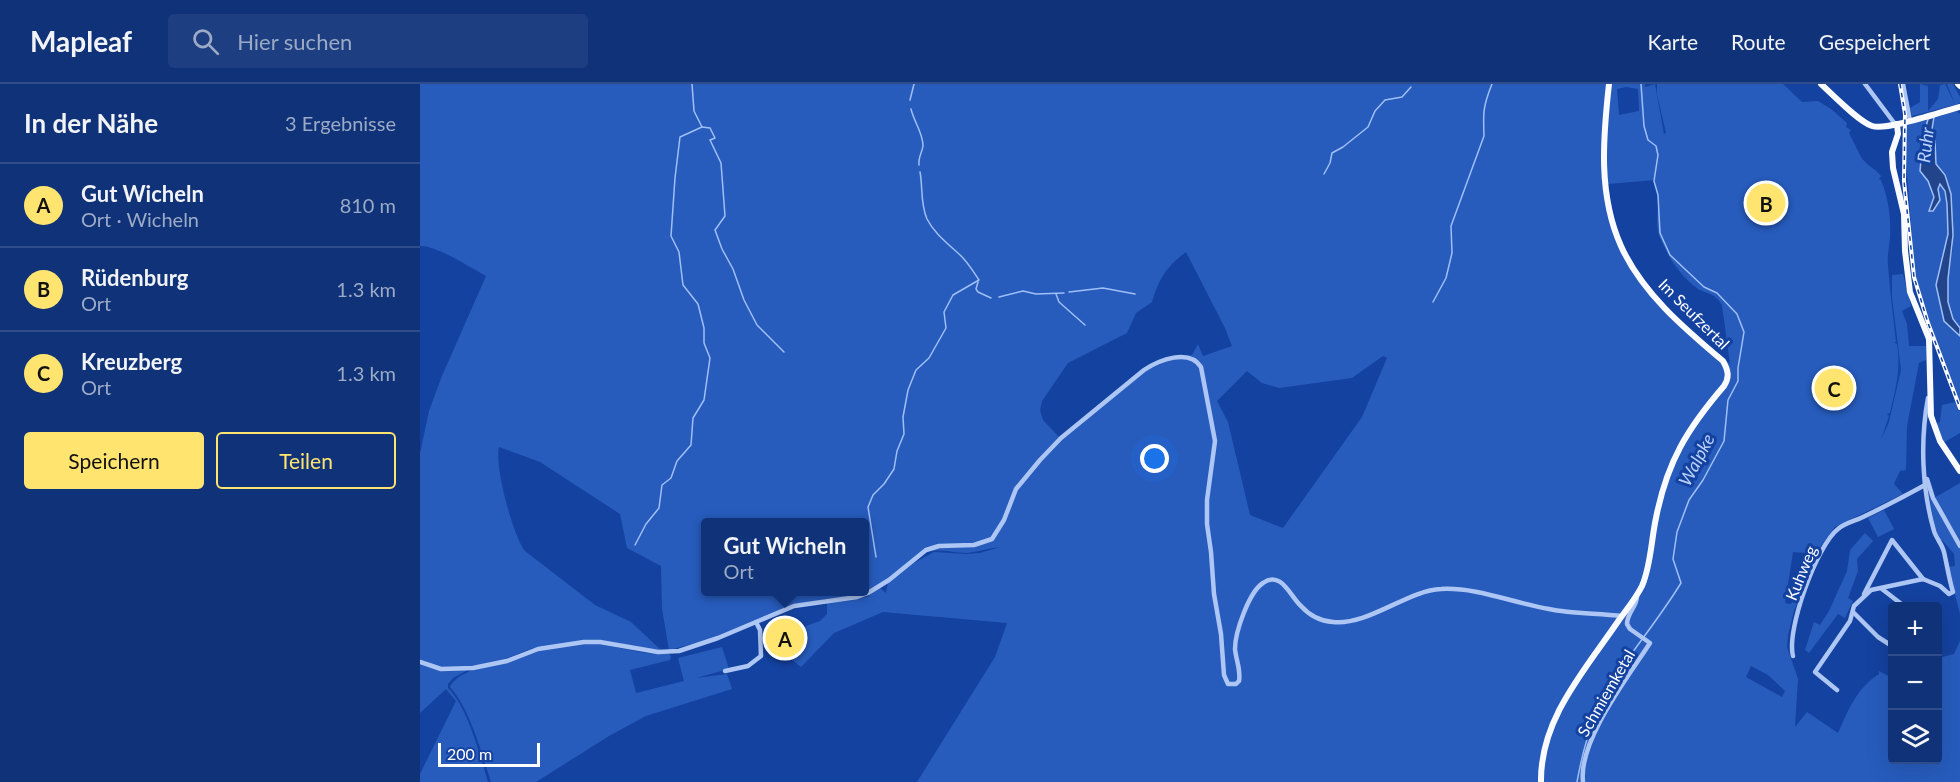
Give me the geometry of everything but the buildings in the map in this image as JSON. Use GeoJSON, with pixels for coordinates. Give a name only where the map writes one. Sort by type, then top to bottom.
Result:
{"type":"FeatureCollection","features":[{"type":"Feature","properties":{"kind":"main road","name":"Im Seufzertal"},"geometry":{"type":"LineString","coordinates":[[1541,782],[1543,752],[1554,719],[1571,690],[1637,595],[1649,563],[1662,492],[1678,447],[1700,414],[1727,382],[1728,372],[1723,361],[1684,327],[1647,286],[1627,259],[1621,246],[1610,216],[1604,176],[1609,84]]}},
{"type":"Feature","properties":{"kind":"main road"},"geometry":{"type":"LineString","coordinates":[[1821,84],[1871,126],[1896,124],[1960,106]]}},
{"type":"Feature","properties":{"kind":"main road"},"geometry":{"type":"LineString","coordinates":[[1896,124],[1898,134],[1893,152],[1893,168],[1904,214],[1905,251],[1910,292],[1929,339],[1928,416],[1940,441],[1960,471]]}},
{"type":"Feature","properties":{"kind":"street"},"geometry":{"type":"LineString","coordinates":[[1865,84],[1896,124]]}},
{"type":"Feature","properties":{"kind":"street"},"geometry":{"type":"LineString","coordinates":[[1903,84],[1912,120]]}},
{"type":"Feature","properties":{"kind":"street"},"geometry":{"type":"LineString","coordinates":[[869,592],[930,548],[974,545],[992,539],[1005,520],[1016,489],[1048,450],[1144,370],[1160,362],[1188,357],[1197,361],[1202,370],[1215,441],[1207,500],[1207,524],[1224,675],[1228,684],[1236,684],[1239,681],[1236,645],[1245,611],[1256,590],[1270,580],[1282,583],[1309,613],[1334,623],[1366,616],[1426,591],[1443,588],[1478,592],[1550,610],[1622,616]]}},
{"type":"Feature","properties":{"kind":"street"},"geometry":{"type":"LineString","coordinates":[[1837,690],[1815,672],[1850,621],[1854,606],[1863,595],[1892,540],[1923,579],[1940,586],[1949,594],[1953,592],[1944,549],[1934,533],[1925,484],[1928,416]]}},
{"type":"Feature","properties":{"kind":"street"},"geometry":{"type":"LineString","coordinates":[[1924,470],[1933,498],[1960,546]]}},
{"type":"Feature","properties":{"kind":"street","name":"Kuhweg"},"geometry":{"type":"LineString","coordinates":[[1793,656],[1791,646],[1793,626],[1827,541],[1842,526],[1925,484]]}},
{"type":"Feature","properties":{"kind":"street"},"geometry":{"type":"LineString","coordinates":[[1863,595],[1871,590],[1923,579]]}},
{"type":"Feature","properties":{"kind":"street"},"geometry":{"type":"LineString","coordinates":[[1882,589],[1899,602]]}},
{"type":"Feature","properties":{"kind":"street","name":"Schmiemketal"},"geometry":{"type":"LineString","coordinates":[[1583,782],[1584,762],[1594,735],[1650,642],[1630,629],[1627,624],[1636,604],[1637,595]]}},
{"type":"Feature","properties":{"kind":"street"},"geometry":{"type":"LineString","coordinates":[[420,662],[441,669],[473,668],[507,661],[538,649],[584,642],[600,642],[639,650],[667,652],[698,646],[798,604],[860,596]]}},
{"type":"Feature","properties":{"kind":"street"},"geometry":{"type":"LineString","coordinates":[[1853,612],[1878,637],[1888,643]]}},
{"type":"Feature","properties":{"kind":"street"},"geometry":{"type":"LineString","coordinates":[[725,671],[748,666],[761,656],[760,630],[756,622]]}},
{"type":"Feature","properties":{"kind":"shaded area"},"geometry":{"type":"Polygon","coordinates":[[[420,84],[1645,84],[1645,87],[1655,84],[1664,134],[1666,133],[1657,94],[1657,84],[1783,84],[1802,102],[1818,101],[1847,123],[1846,127],[1851,130],[1849,133],[1862,158],[1881,176],[1879,179],[1886,195],[1890,217],[1888,262],[1896,342],[1894,342],[1897,344],[1898,362],[1894,395],[1881,440],[1889,422],[1901,370],[1892,297],[1892,275],[1903,274],[1911,306],[1902,311],[1907,324],[1909,346],[1926,346],[1926,360],[1919,363],[1907,426],[1906,470],[1900,471],[1894,484],[1903,494],[1835,527],[1821,546],[1794,611],[1787,647],[1798,679],[1795,727],[1807,712],[1838,733],[1854,700],[1864,686],[1879,674],[1879,671],[1888,676],[1888,764],[1942,764],[1942,657],[1954,654],[1960,641],[1960,782],[917,782],[995,657],[1007,623],[883,612],[834,633],[801,667],[791,659],[791,646],[802,641],[800,628],[820,621],[827,614],[827,601],[867,597],[880,588],[886,593],[888,582],[934,552],[966,554],[980,553],[1000,547],[966,553],[939,551],[923,554],[869,591],[869,518],[701,518],[701,596],[849,596],[795,604],[708,640],[669,650],[662,609],[661,566],[627,548],[620,514],[540,462],[499,447],[499,469],[506,500],[515,531],[525,551],[595,605],[631,622],[662,651],[600,641],[533,648],[502,660],[473,666],[445,668],[420,661],[420,453],[429,411],[442,376],[486,276],[435,249],[420,246],[420,84]],[[1626,87],[1617,89],[1619,115],[1639,111],[1638,89],[1626,87]],[[1654,180],[1608,184],[1622,243],[1630,261],[1654,294],[1699,338],[1730,364],[1722,305],[1715,297],[1700,290],[1686,279],[1669,257],[1660,239],[1657,224],[1658,194],[1654,180]],[[1186,252],[1168,268],[1157,287],[1152,302],[1136,313],[1127,333],[1068,363],[1042,401],[1040,410],[1043,420],[1059,437],[1144,368],[1174,357],[1192,355],[1198,344],[1203,356],[1232,346],[1186,252]],[[1383,356],[1352,378],[1279,388],[1262,383],[1247,371],[1217,401],[1228,422],[1250,515],[1283,528],[1362,417],[1387,358],[1383,356]],[[1809,551],[1793,552],[1785,603],[1791,604],[1803,580],[1809,551]],[[1751,666],[1746,677],[1782,697],[1785,691],[1768,675],[1751,666]]]}},
{"type":"Feature","properties":{"kind":"shaded area"},"geometry":{"type":"Polygon","coordinates":[[[1920,84],[1928,86],[1928,111],[1938,99],[1940,85],[1945,84],[1955,104],[1947,84],[1953,84],[1960,97],[1960,103],[1912,116],[1910,108],[1920,102],[1920,84]]]}},
{"type":"Feature","properties":{"kind":"shaded area"},"geometry":{"type":"Polygon","coordinates":[[[1957,111],[1960,114],[1960,328],[1953,320],[1948,302],[1948,279],[1953,247],[1945,175],[1936,164],[1935,141],[1931,135],[1934,118],[1928,119],[1923,138],[1920,171],[1928,181],[1934,197],[1941,183],[1947,202],[1949,224],[1947,245],[1937,285],[1944,315],[1950,326],[1960,336],[1960,404],[1923,305],[1915,277],[1906,160],[1906,126],[1913,122],[1957,111]]]}},
{"type":"Feature","properties":{"kind":"shaded area"},"geometry":{"type":"Polygon","coordinates":[[[1956,402],[1960,411],[1960,433],[1943,443],[1936,424],[1940,422],[1942,405],[1956,402]]]}},
{"type":"Feature","properties":{"kind":"shaded area"},"geometry":{"type":"Polygon","coordinates":[[[1927,483],[1960,548],[1960,614],[1948,567],[1955,566],[1954,554],[1936,534],[1927,483]]]}},
{"type":"Feature","properties":{"kind":"shaded area"},"geometry":{"type":"Polygon","coordinates":[[[1960,483],[1960,542],[1934,498],[1960,483]]]}},
{"type":"Feature","properties":{"kind":"shaded area"},"geometry":{"type":"Polygon","coordinates":[[[1884,510],[1894,529],[1878,537],[1868,518],[1884,510]]]}},
{"type":"Feature","properties":{"kind":"shaded area"},"geometry":{"type":"Polygon","coordinates":[[[1865,533],[1873,541],[1857,559],[1858,571],[1848,598],[1853,601],[1845,618],[1838,614],[1809,653],[1805,650],[1814,622],[1820,625],[1829,611],[1847,571],[1850,550],[1865,533]]]}},
{"type":"Feature","properties":{"kind":"shaded area"},"geometry":{"type":"Polygon","coordinates":[[[594,643],[671,656],[670,660],[630,670],[636,693],[684,681],[678,658],[722,647],[729,669],[696,678],[727,674],[732,689],[646,716],[609,736],[536,782],[491,782],[464,707],[450,687],[458,678],[493,662],[539,651],[594,643]]]}},
{"type":"Feature","properties":{"kind":"shaded area"},"geometry":{"type":"Polygon","coordinates":[[[420,663],[430,667],[470,669],[453,678],[448,688],[468,720],[488,782],[420,782],[420,774],[456,701],[446,689],[420,713],[420,663]]]}},
{"type":"Feature","properties":{"kind":"water","name":"Ruhr"},"geometry":{"type":"Polygon","coordinates":[[[1934,117],[1931,135],[1935,141],[1936,164],[1945,175],[1951,194],[1953,235],[1948,302],[1953,319],[1960,328],[1960,336],[1944,321],[1936,285],[1948,234],[1945,191],[1940,184],[1938,189],[1940,200],[1933,211],[1929,211],[1934,197],[1928,181],[1920,171],[1923,138],[1928,119],[1934,117]]]}},
{"type":"Feature","properties":{"kind":"waterway"},"geometry":{"type":"LineString","coordinates":[[635,545],[646,524],[659,508],[662,485],[671,478],[677,461],[691,445],[693,418],[704,400],[710,358],[704,343],[704,328],[698,304],[683,285],[679,252],[671,236],[680,137],[702,127],[694,111],[692,84]]}},
{"type":"Feature","properties":{"kind":"waterway"},"geometry":{"type":"LineString","coordinates":[[910,100],[914,84]]}},
{"type":"Feature","properties":{"kind":"waterway"},"geometry":{"type":"LineString","coordinates":[[1433,302],[1446,278],[1452,253],[1451,226],[1484,136],[1484,110],[1492,84]]}},
{"type":"Feature","properties":{"kind":"waterway","name":"Walpke"},"geometry":{"type":"LineString","coordinates":[[1577,782],[1589,733],[1610,687],[1681,583],[1673,559],[1677,532],[1689,500],[1703,480],[1724,441],[1728,400],[1738,381],[1744,332],[1737,314],[1717,293],[1704,287],[1670,255],[1660,233],[1658,195],[1654,181],[1658,155],[1656,146],[1648,140],[1644,126],[1641,84]]}},
{"type":"Feature","properties":{"kind":"waterway"},"geometry":{"type":"LineString","coordinates":[[1324,174],[1332,153],[1368,127],[1375,111],[1385,100],[1402,97],[1411,87]]}},
{"type":"Feature","properties":{"kind":"waterway"},"geometry":{"type":"LineString","coordinates":[[911,109],[923,141],[919,165]]}},
{"type":"Feature","properties":{"kind":"waterway"},"geometry":{"type":"LineString","coordinates":[[702,127],[710,128],[715,138],[710,140],[721,163],[725,216],[715,230],[757,325],[784,352]]}},
{"type":"Feature","properties":{"kind":"waterway"},"geometry":{"type":"LineString","coordinates":[[876,557],[868,507],[873,495],[894,469],[897,451],[904,434],[903,417],[908,390],[916,370],[929,358],[946,328],[944,312],[953,295],[979,280],[965,260],[937,233],[927,219],[923,207],[920,172]]}},
{"type":"Feature","properties":{"kind":"waterway"},"geometry":{"type":"LineString","coordinates":[[978,282],[976,289],[978,292],[991,298]]}},
{"type":"Feature","properties":{"kind":"waterway"},"geometry":{"type":"LineString","coordinates":[[1069,292],[1103,288],[1135,294]]}},
{"type":"Feature","properties":{"kind":"waterway"},"geometry":{"type":"LineString","coordinates":[[999,297],[1023,291],[1036,294],[1064,293]]}},
{"type":"Feature","properties":{"kind":"waterway"},"geometry":{"type":"LineString","coordinates":[[1056,294],[1059,302],[1085,325]]}},
{"type":"Feature","properties":{"kind":"railway"},"geometry":{"type":"LineString","coordinates":[[1900,84],[1905,114],[1904,181],[1914,277],[1928,323],[1960,408]]}},
{"type":"Feature","properties":{"kind":"place","name":"Rüdenburg"},"geometry":{"type":"Point","coordinates":[1766,203]}},
{"type":"Feature","properties":{"kind":"place","name":"Kreuzberg"},"geometry":{"type":"Point","coordinates":[1834,388]}},
{"type":"Feature","properties":{"kind":"place","name":"Gut Wicheln"},"geometry":{"type":"Point","coordinates":[785,638]}}]}
